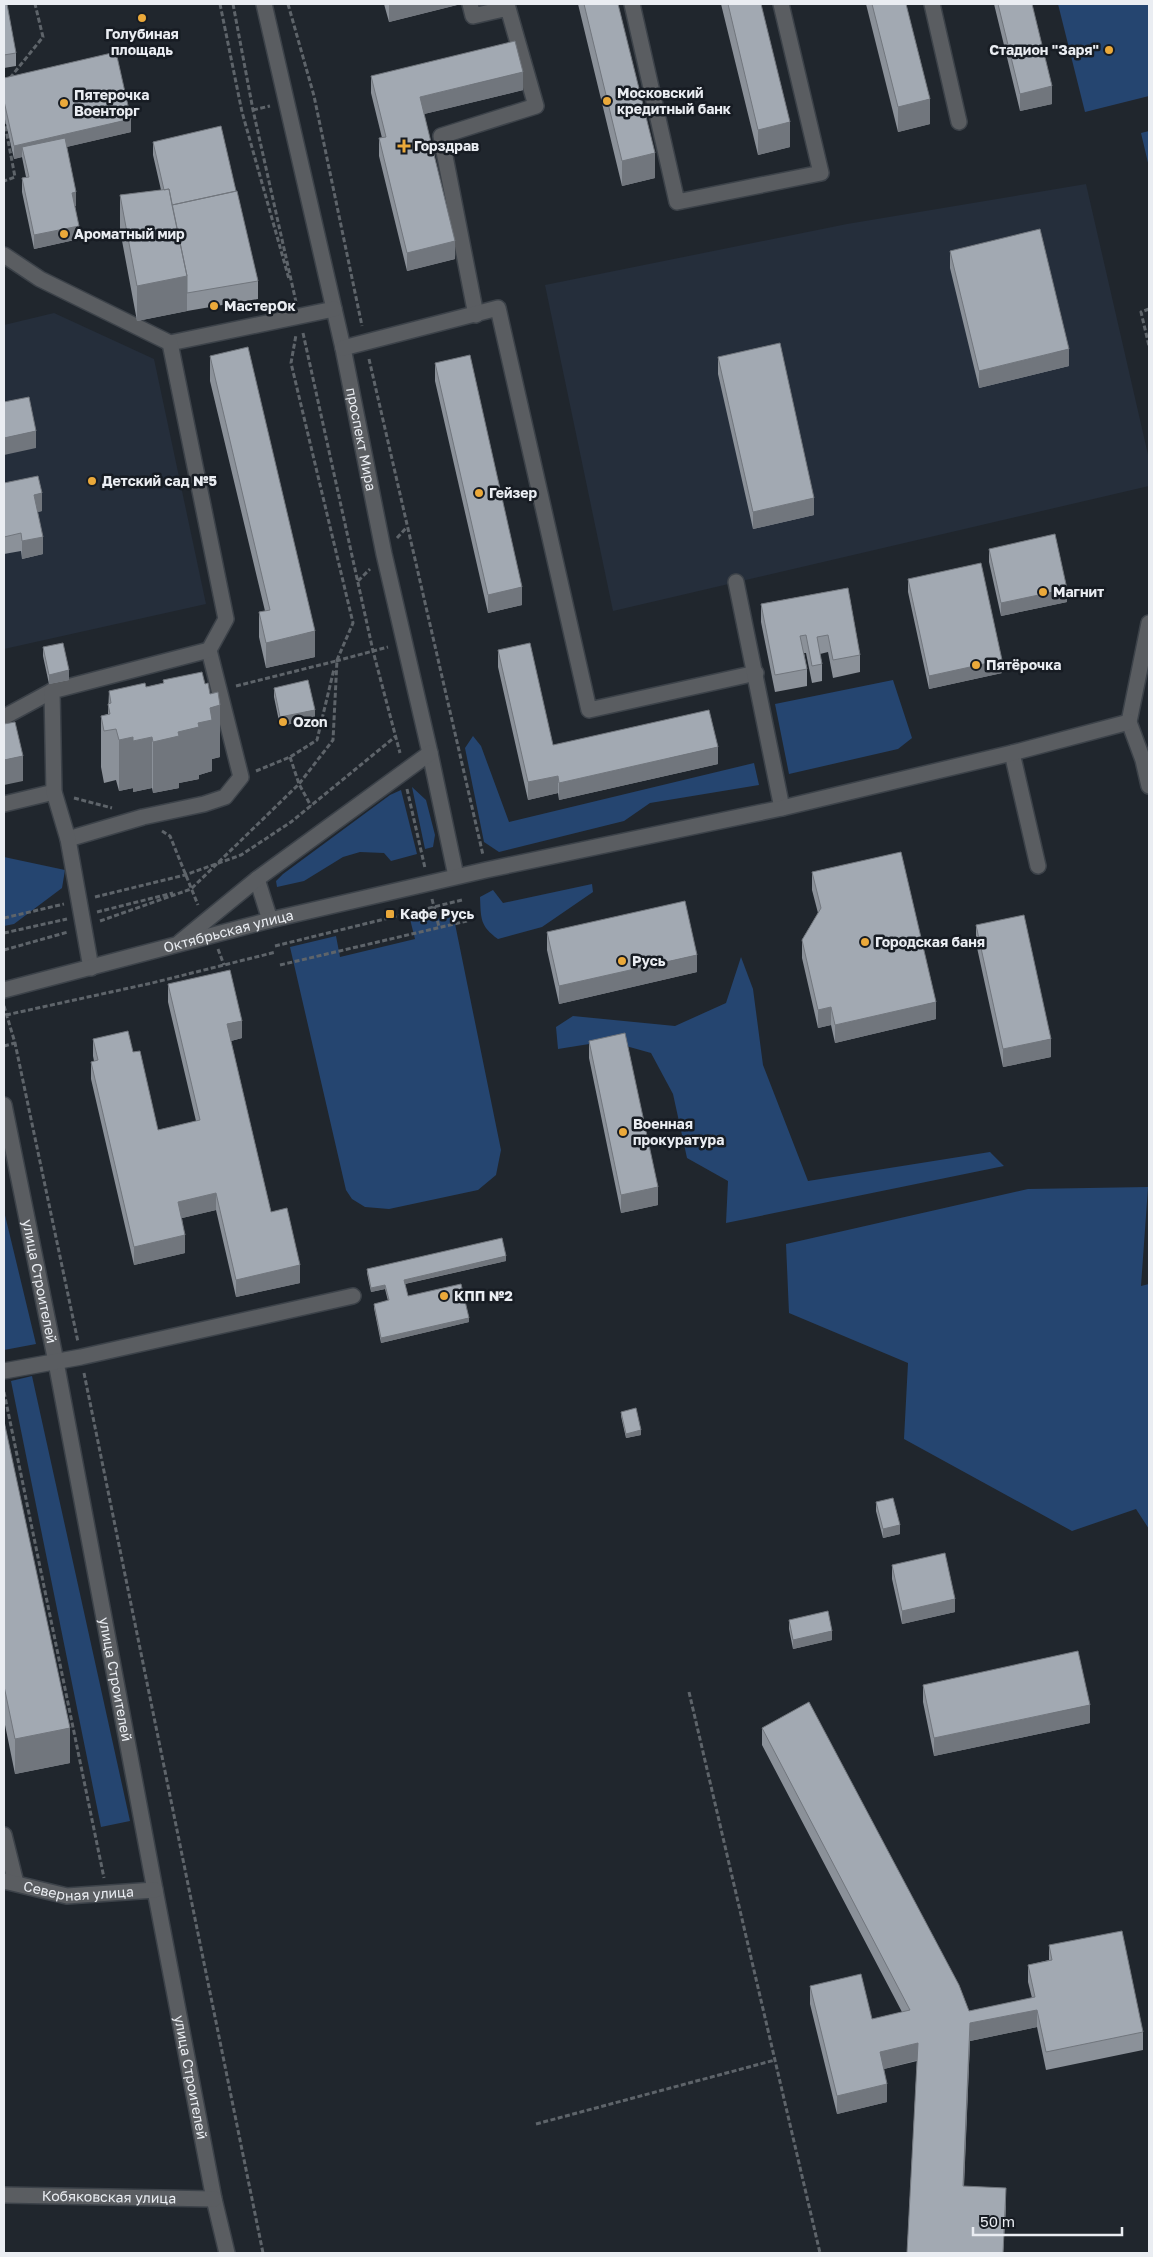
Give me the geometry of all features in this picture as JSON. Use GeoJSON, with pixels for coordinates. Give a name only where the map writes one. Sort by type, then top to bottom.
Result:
{"type":"FeatureCollection","features":[{"type":"Feature","properties":{"kind":"street","name":"проспект Мира"},"geometry":{"type":"LineString","coordinates":[[264,4],[334,309],[384,554],[456,876]]}},
{"type":"Feature","properties":{"kind":"street"},"geometry":{"type":"LineString","coordinates":[[470,4],[473,16],[508,8],[536,106],[441,136],[476,315]]}},
{"type":"Feature","properties":{"kind":"street"},"geometry":{"type":"LineString","coordinates":[[632,4],[677,202],[821,174],[780,4]]}},
{"type":"Feature","properties":{"kind":"street"},"geometry":{"type":"LineString","coordinates":[[932,4],[960,122]]}},
{"type":"Feature","properties":{"kind":"street"},"geometry":{"type":"LineString","coordinates":[[4,255],[40,279],[170,343],[334,309]]}},
{"type":"Feature","properties":{"kind":"street"},"geometry":{"type":"LineString","coordinates":[[342,348],[498,308],[589,710],[756,673]]}},
{"type":"Feature","properties":{"kind":"street"},"geometry":{"type":"LineString","coordinates":[[68,839],[143,817],[204,804],[225,796],[241,777],[209,650],[226,619],[170,343]]}},
{"type":"Feature","properties":{"kind":"street"},"geometry":{"type":"LineString","coordinates":[[736,582],[782,808]]}},
{"type":"Feature","properties":{"kind":"street"},"geometry":{"type":"LineString","coordinates":[[1149,623],[1129,722],[1143,760],[1149,786]]}},
{"type":"Feature","properties":{"kind":"street"},"geometry":{"type":"LineString","coordinates":[[4,717],[52,691],[209,650]]}},
{"type":"Feature","properties":{"kind":"street"},"geometry":{"type":"LineString","coordinates":[[52,691],[54,792],[68,839],[91,968]]}},
{"type":"Feature","properties":{"kind":"street","name":"Октябрьская улица"},"geometry":{"type":"LineString","coordinates":[[4,990],[270,920],[456,876],[782,808],[1012,753],[1129,722]]}},
{"type":"Feature","properties":{"kind":"street"},"geometry":{"type":"LineString","coordinates":[[175,946],[257,879],[430,753]]}},
{"type":"Feature","properties":{"kind":"street"},"geometry":{"type":"LineString","coordinates":[[1012,753],[1038,866]]}},
{"type":"Feature","properties":{"kind":"street"},"geometry":{"type":"LineString","coordinates":[[4,804],[54,792]]}},
{"type":"Feature","properties":{"kind":"street"},"geometry":{"type":"LineString","coordinates":[[257,879],[270,920]]}},
{"type":"Feature","properties":{"kind":"street","name":"улица Строителей"},"geometry":{"type":"LineString","coordinates":[[4,1105],[7,1139],[56,1362],[214,2198],[227,2253]]}},
{"type":"Feature","properties":{"kind":"street"},"geometry":{"type":"LineString","coordinates":[[4,1371],[81,1357],[353,1296]]}},
{"type":"Feature","properties":{"kind":"street"},"geometry":{"type":"LineString","coordinates":[[4,1835],[10,1882]]}},
{"type":"Feature","properties":{"kind":"street","name":"Северная улица"},"geometry":{"type":"LineString","coordinates":[[10,1882],[67,1896],[155,1890]]}},
{"type":"Feature","properties":{"kind":"street","name":"Кобяковская улица"},"geometry":{"type":"LineString","coordinates":[[4,2195],[214,2198]]}},
{"type":"Feature","properties":{"kind":"path"},"geometry":{"type":"LineString","coordinates":[[9,79],[43,38],[35,4]]}},
{"type":"Feature","properties":{"kind":"path"},"geometry":{"type":"LineString","coordinates":[[220,4],[242,112],[299,317],[291,364],[353,623],[336,660],[317,740],[290,757],[241,777]]}},
{"type":"Feature","properties":{"kind":"path"},"geometry":{"type":"LineString","coordinates":[[233,4],[253,110],[373,651],[396,736],[439,927]]}},
{"type":"Feature","properties":{"kind":"path"},"geometry":{"type":"LineString","coordinates":[[288,4],[314,96],[366,342],[486,870]]}},
{"type":"Feature","properties":{"kind":"path"},"geometry":{"type":"LineString","coordinates":[[4,119],[15,177],[4,181]]}},
{"type":"Feature","properties":{"kind":"path"},"geometry":{"type":"LineString","coordinates":[[1149,309],[1141,312],[1149,346]]}},
{"type":"Feature","properties":{"kind":"path"},"geometry":{"type":"LineString","coordinates":[[220,689],[405,643]]}},
{"type":"Feature","properties":{"kind":"path"},"geometry":{"type":"LineString","coordinates":[[4,950],[84,927],[191,889],[299,784],[333,740],[336,660]]}},
{"type":"Feature","properties":{"kind":"path"},"geometry":{"type":"LineString","coordinates":[[4,918],[185,875],[241,856],[291,822],[396,736]]}},
{"type":"Feature","properties":{"kind":"path"},"geometry":{"type":"LineString","coordinates":[[290,757],[299,784],[311,806]]}},
{"type":"Feature","properties":{"kind":"path"},"geometry":{"type":"LineString","coordinates":[[54,792],[143,817],[170,836],[205,922]]}},
{"type":"Feature","properties":{"kind":"path"},"geometry":{"type":"LineString","coordinates":[[275,946],[462,900]]}},
{"type":"Feature","properties":{"kind":"path"},"geometry":{"type":"LineString","coordinates":[[280,965],[467,921]]}},
{"type":"Feature","properties":{"kind":"path"},"geometry":{"type":"LineString","coordinates":[[212,936],[224,965]]}},
{"type":"Feature","properties":{"kind":"path"},"geometry":{"type":"LineString","coordinates":[[6,1015],[276,952]]}},
{"type":"Feature","properties":{"kind":"path"},"geometry":{"type":"LineString","coordinates":[[4,1003],[15,1043],[81,1357],[264,2253]]}},
{"type":"Feature","properties":{"kind":"path"},"geometry":{"type":"LineString","coordinates":[[4,1046],[15,1043]]}},
{"type":"Feature","properties":{"kind":"path"},"geometry":{"type":"LineString","coordinates":[[4,1392],[107,1893]]}},
{"type":"Feature","properties":{"kind":"path"},"geometry":{"type":"LineString","coordinates":[[689,1692],[820,2253]]}},
{"type":"Feature","properties":{"kind":"path"},"geometry":{"type":"LineString","coordinates":[[536,2124],[775,2060]]}},
{"type":"Feature","properties":{"kind":"shaded area","name":"Стадион \"Заря\""},"geometry":{"type":"Polygon","coordinates":[[[1058,4],[1149,4],[1149,96],[1085,112],[1058,4]]]}},
{"type":"Feature","properties":{"kind":"shaded area"},"geometry":{"type":"Polygon","coordinates":[[[1149,131],[1149,167],[1141,133],[1149,131]]]}},
{"type":"Feature","properties":{"kind":"shaded area"},"geometry":{"type":"Polygon","coordinates":[[[1086,184],[1149,459],[1149,486],[613,611],[545,285],[847,224],[1086,184]]]}},
{"type":"Feature","properties":{"kind":"shaded area","name":"Детский сад №5"},"geometry":{"type":"Polygon","coordinates":[[[54,313],[154,359],[206,604],[4,649],[4,325],[54,313]]]}},
{"type":"Feature","properties":{"kind":"shaded area"},"geometry":{"type":"Polygon","coordinates":[[[893,680],[912,738],[898,749],[789,774],[775,704],[893,680]]]}},
{"type":"Feature","properties":{"kind":"shaded area"},"geometry":{"type":"Polygon","coordinates":[[[473,736],[481,746],[509,822],[754,763],[759,785],[650,803],[624,821],[499,852],[484,842],[465,748],[473,736]]]}},
{"type":"Feature","properties":{"kind":"shaded area"},"geometry":{"type":"Polygon","coordinates":[[[412,787],[426,800],[435,835],[433,847],[425,849],[412,787]]]}},
{"type":"Feature","properties":{"kind":"shaded area"},"geometry":{"type":"Polygon","coordinates":[[[401,790],[417,854],[391,861],[384,853],[360,852],[343,857],[304,881],[277,887],[276,881],[283,874],[390,795],[401,790]]]}},
{"type":"Feature","properties":{"kind":"shaded area"},"geometry":{"type":"Polygon","coordinates":[[[4,857],[65,870],[62,888],[14,924],[4,926],[4,857]]]}},
{"type":"Feature","properties":{"kind":"shaded area"},"geometry":{"type":"Polygon","coordinates":[[[592,884],[593,892],[542,927],[498,939],[488,930],[483,921],[480,897],[493,890],[503,903],[592,884]]]}},
{"type":"Feature","properties":{"kind":"shaded area"},"geometry":{"type":"Polygon","coordinates":[[[452,909],[501,1150],[496,1175],[478,1190],[389,1209],[365,1207],[352,1199],[346,1190],[290,947],[336,936],[340,957],[415,939],[410,919],[452,909]]]}},
{"type":"Feature","properties":{"kind":"shaded area"},"geometry":{"type":"Polygon","coordinates":[[[741,957],[753,989],[763,1065],[808,1181],[990,1152],[1004,1166],[726,1223],[728,1181],[687,1158],[673,1094],[651,1053],[608,1041],[558,1049],[556,1027],[573,1016],[675,1026],[726,1003],[741,957]]]}},
{"type":"Feature","properties":{"kind":"shaded area"},"geometry":{"type":"Polygon","coordinates":[[[1148,1187],[1141,1286],[1149,1284],[1149,1529],[1136,1509],[1072,1531],[904,1439],[908,1363],[789,1313],[786,1244],[1028,1189],[1148,1187]]]}},
{"type":"Feature","properties":{"kind":"shaded area"},"geometry":{"type":"Polygon","coordinates":[[[4,1211],[36,1344],[4,1350],[4,1211]]]}},
{"type":"Feature","properties":{"kind":"shaded area"},"geometry":{"type":"Polygon","coordinates":[[[32,1376],[130,1821],[101,1827],[11,1381],[32,1376]]]}},
{"type":"Feature","properties":{"kind":"building"},"geometry":{"type":"Polygon","coordinates":[[[4,4],[7,4],[16,53],[4,55],[4,4]]]}},
{"type":"Feature","properties":{"kind":"building"},"geometry":{"type":"Polygon","coordinates":[[[584,4],[618,4],[655,153],[622,161],[584,4]]]}},
{"type":"Feature","properties":{"kind":"building"},"geometry":{"type":"Polygon","coordinates":[[[728,4],[761,4],[790,122],[758,130],[728,4]]]}},
{"type":"Feature","properties":{"kind":"building"},"geometry":{"type":"Polygon","coordinates":[[[872,4],[906,4],[930,99],[898,107],[872,4]]]}},
{"type":"Feature","properties":{"kind":"building"},"geometry":{"type":"Polygon","coordinates":[[[998,4],[1032,4],[1052,86],[1020,94],[998,4]]]}},
{"type":"Feature","properties":{"kind":"building"},"geometry":{"type":"Polygon","coordinates":[[[515,41],[523,72],[420,97],[455,241],[407,253],[379,138],[386,137],[371,76],[515,41]]]}},
{"type":"Feature","properties":{"kind":"building","name":"Пятерочка Военторг"},"geometry":{"type":"Polygon","coordinates":[[[116,52],[131,119],[14,146],[4,101],[4,78],[116,52]]]}},
{"type":"Feature","properties":{"kind":"building"},"geometry":{"type":"Polygon","coordinates":[[[221,126],[236,191],[172,205],[169,189],[164,190],[153,142],[221,126]]]}},
{"type":"Feature","properties":{"kind":"building"},"geometry":{"type":"Polygon","coordinates":[[[65,138],[76,192],[72,193],[79,226],[34,235],[22,178],[29,177],[22,147],[65,138]]]}},
{"type":"Feature","properties":{"kind":"building"},"geometry":{"type":"Polygon","coordinates":[[[169,189],[187,276],[137,286],[120,195],[169,189]]]}},
{"type":"Feature","properties":{"kind":"building"},"geometry":{"type":"Polygon","coordinates":[[[237,191],[258,281],[187,293],[187,276],[172,205],[237,191]]]}},
{"type":"Feature","properties":{"kind":"building"},"geometry":{"type":"Polygon","coordinates":[[[1040,229],[1069,349],[979,371],[950,251],[1040,229]]]}},
{"type":"Feature","properties":{"kind":"building"},"geometry":{"type":"Polygon","coordinates":[[[780,343],[814,498],[753,512],[718,357],[780,343]]]}},
{"type":"Feature","properties":{"kind":"building"},"geometry":{"type":"Polygon","coordinates":[[[248,347],[315,631],[266,643],[259,612],[270,610],[210,356],[248,347]]]}},
{"type":"Feature","properties":{"kind":"building","name":"Гейзер"},"geometry":{"type":"Polygon","coordinates":[[[470,355],[522,587],[488,595],[435,363],[470,355]]]}},
{"type":"Feature","properties":{"kind":"building"},"geometry":{"type":"Polygon","coordinates":[[[29,397],[36,431],[4,438],[4,402],[29,397]]]}},
{"type":"Feature","properties":{"kind":"building"},"geometry":{"type":"Polygon","coordinates":[[[38,476],[42,493],[34,495],[43,537],[22,541],[21,533],[4,537],[4,483],[38,476]]]}},
{"type":"Feature","properties":{"kind":"building"},"geometry":{"type":"Polygon","coordinates":[[[1055,534],[1067,589],[1001,603],[989,549],[1055,534]]]}},
{"type":"Feature","properties":{"kind":"building"},"geometry":{"type":"Polygon","coordinates":[[[981,563],[1002,660],[929,676],[908,579],[981,563]]]}},
{"type":"Feature","properties":{"kind":"building"},"geometry":{"type":"Polygon","coordinates":[[[848,588],[860,655],[833,660],[828,635],[817,637],[822,664],[812,666],[806,635],[800,636],[807,669],[775,675],[761,604],[848,588]]]}},
{"type":"Feature","properties":{"kind":"building"},"geometry":{"type":"Polygon","coordinates":[[[63,643],[69,670],[49,675],[43,647],[63,643]]]}},
{"type":"Feature","properties":{"kind":"building"},"geometry":{"type":"Polygon","coordinates":[[[530,643],[553,745],[709,710],[718,747],[559,783],[558,776],[528,782],[498,650],[530,643]]]}},
{"type":"Feature","properties":{"kind":"building"},"geometry":{"type":"Polygon","coordinates":[[[202,672],[205,684],[208,683],[210,694],[218,692],[220,705],[210,708],[212,720],[198,723],[199,727],[178,732],[179,736],[153,742],[152,737],[133,741],[133,737],[119,740],[116,729],[104,731],[101,716],[110,714],[108,704],[111,703],[109,691],[145,683],[146,687],[164,683],[163,680],[202,672]]]}},
{"type":"Feature","properties":{"kind":"building"},"geometry":{"type":"Polygon","coordinates":[[[308,680],[315,710],[280,717],[274,688],[308,680]]]}},
{"type":"Feature","properties":{"kind":"building"},"geometry":{"type":"Polygon","coordinates":[[[15,722],[23,756],[4,760],[4,724],[15,722]]]}},
{"type":"Feature","properties":{"kind":"building","name":"Городская баня"},"geometry":{"type":"Polygon","coordinates":[[[901,852],[936,1002],[835,1025],[831,1007],[818,1010],[802,940],[821,908],[812,872],[901,852]]]}},
{"type":"Feature","properties":{"kind":"building","name":"Русь"},"geometry":{"type":"Polygon","coordinates":[[[685,901],[697,955],[559,986],[547,932],[685,901]]]}},
{"type":"Feature","properties":{"kind":"building","name":"Городская баня"},"geometry":{"type":"Polygon","coordinates":[[[1024,915],[1051,1039],[1003,1049],[976,925],[1024,915]]]}},
{"type":"Feature","properties":{"kind":"building"},"geometry":{"type":"Polygon","coordinates":[[[230,970],[242,1021],[227,1024],[271,1212],[287,1208],[300,1265],[236,1280],[216,1193],[178,1202],[185,1235],[134,1247],[91,1062],[98,1060],[93,1039],[128,1031],[133,1052],[140,1051],[158,1130],[200,1120],[168,984],[230,970]]]}},
{"type":"Feature","properties":{"kind":"building","name":"Военная прокуратура"},"geometry":{"type":"Polygon","coordinates":[[[625,1033],[658,1187],[621,1195],[589,1041],[625,1033]]]}},
{"type":"Feature","properties":{"kind":"building","name":"КПП №2"},"geometry":{"type":"Polygon","coordinates":[[[502,1238],[506,1256],[404,1280],[408,1296],[461,1284],[469,1318],[381,1338],[374,1304],[389,1300],[385,1285],[371,1288],[367,1269],[502,1238]]]}},
{"type":"Feature","properties":{"kind":"building"},"geometry":{"type":"Polygon","coordinates":[[[636,1408],[641,1430],[626,1434],[621,1412],[636,1408]]]}},
{"type":"Feature","properties":{"kind":"building"},"geometry":{"type":"Polygon","coordinates":[[[4,1421],[70,1728],[15,1739],[4,1686],[4,1421]]]}},
{"type":"Feature","properties":{"kind":"building"},"geometry":{"type":"Polygon","coordinates":[[[893,1498],[900,1525],[883,1529],[876,1502],[893,1498]]]}},
{"type":"Feature","properties":{"kind":"building"},"geometry":{"type":"Polygon","coordinates":[[[945,1553],[955,1599],[902,1611],[892,1565],[945,1553]]]}},
{"type":"Feature","properties":{"kind":"building"},"geometry":{"type":"Polygon","coordinates":[[[828,1611],[832,1631],[793,1640],[789,1620],[828,1611]]]}},
{"type":"Feature","properties":{"kind":"building"},"geometry":{"type":"Polygon","coordinates":[[[1078,1651],[1090,1705],[934,1738],[923,1685],[1078,1651]]]}},
{"type":"Feature","properties":{"kind":"building"},"geometry":{"type":"Polygon","coordinates":[[[809,1702],[959,1985],[969,2011],[1035,1997],[1028,1965],[1052,1960],[1049,1945],[1122,1931],[1143,2032],[1046,2052],[1037,2010],[970,2023],[963,2186],[1006,2188],[1003,2253],[907,2253],[918,2043],[880,2052],[887,2084],[837,2096],[810,1986],[861,1974],[872,2019],[910,2010],[762,1728],[809,1702]]]}},
{"type":"Feature","properties":{"kind":"place","name":"Голубиная площадь"},"geometry":{"type":"Point","coordinates":[142,18]}},
{"type":"Feature","properties":{"kind":"place","name":"Стадион \"Заря\""},"geometry":{"type":"Point","coordinates":[1109,50]}},
{"type":"Feature","properties":{"kind":"place","name":"Московский кредитный банк"},"geometry":{"type":"Point","coordinates":[607,101]}},
{"type":"Feature","properties":{"kind":"place","name":"Пятерочка Военторг"},"geometry":{"type":"Point","coordinates":[64,103]}},
{"type":"Feature","properties":{"kind":"place","name":"Горздрав"},"geometry":{"type":"Point","coordinates":[404,146]}},
{"type":"Feature","properties":{"kind":"place","name":"Ароматный мир"},"geometry":{"type":"Point","coordinates":[64,234]}},
{"type":"Feature","properties":{"kind":"place","name":"МастерОк"},"geometry":{"type":"Point","coordinates":[214,306]}},
{"type":"Feature","properties":{"kind":"place","name":"Детский сад №5"},"geometry":{"type":"Point","coordinates":[92,481]}},
{"type":"Feature","properties":{"kind":"place","name":"Гейзер"},"geometry":{"type":"Point","coordinates":[479,493]}},
{"type":"Feature","properties":{"kind":"place","name":"Магнит"},"geometry":{"type":"Point","coordinates":[1043,592]}},
{"type":"Feature","properties":{"kind":"place","name":"Пятёрочка"},"geometry":{"type":"Point","coordinates":[976,665]}},
{"type":"Feature","properties":{"kind":"place","name":"Ozon"},"geometry":{"type":"Point","coordinates":[283,722]}},
{"type":"Feature","properties":{"kind":"place","name":"Кафе Русь"},"geometry":{"type":"Point","coordinates":[390,914]}},
{"type":"Feature","properties":{"kind":"place","name":"Городская баня"},"geometry":{"type":"Point","coordinates":[865,942]}},
{"type":"Feature","properties":{"kind":"place","name":"Русь"},"geometry":{"type":"Point","coordinates":[622,961]}},
{"type":"Feature","properties":{"kind":"place","name":"Военная прокуратура"},"geometry":{"type":"Point","coordinates":[623,1132]}},
{"type":"Feature","properties":{"kind":"place","name":"КПП №2"},"geometry":{"type":"Point","coordinates":[444,1296]}}]}
